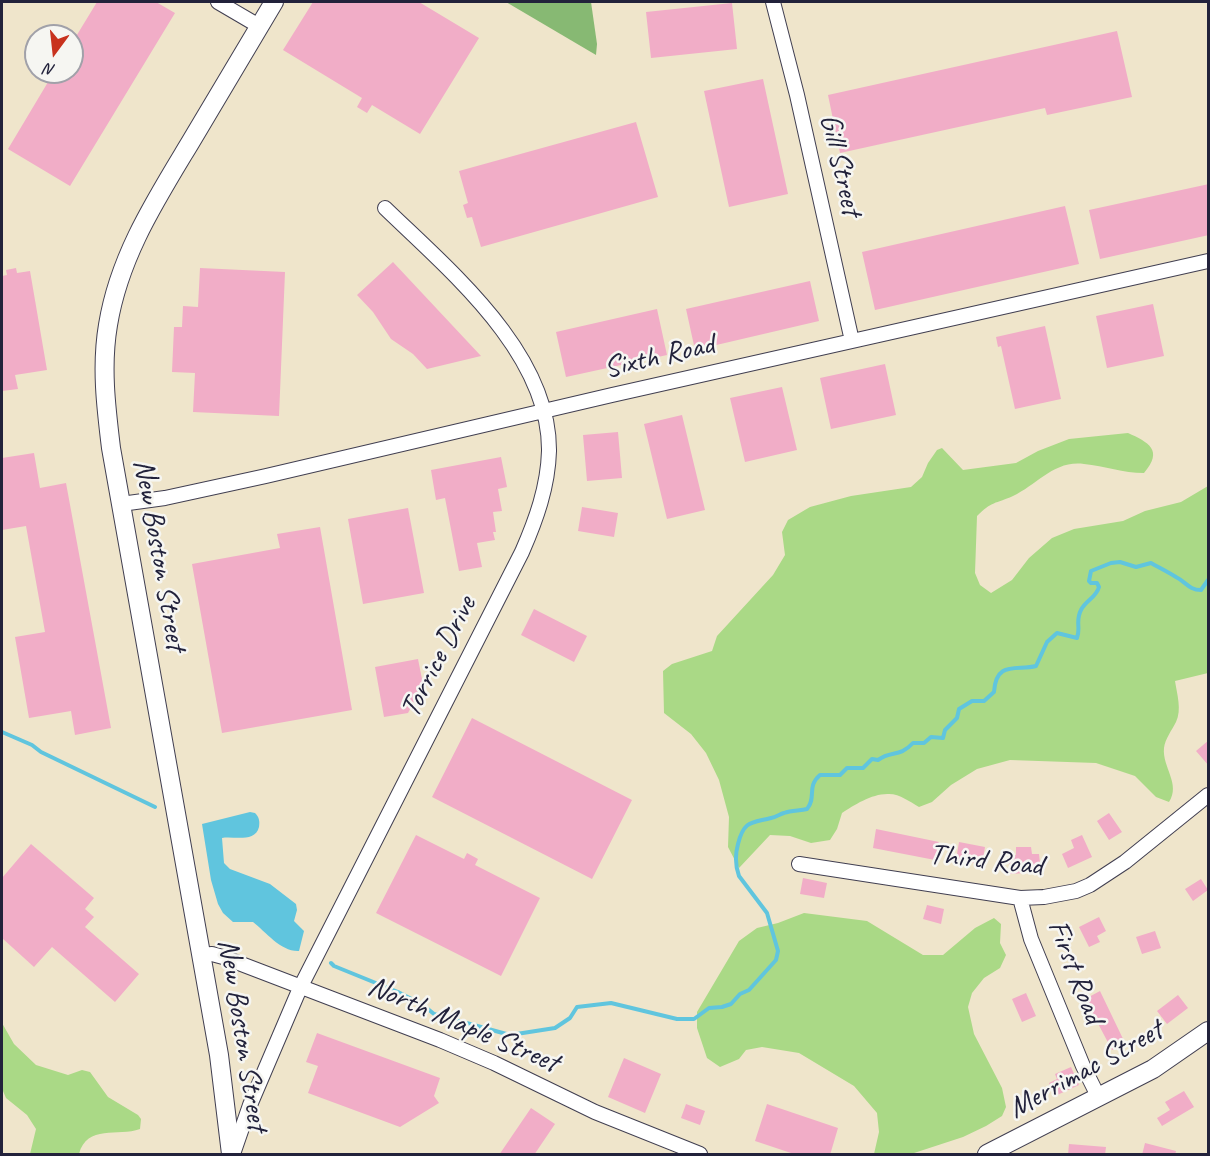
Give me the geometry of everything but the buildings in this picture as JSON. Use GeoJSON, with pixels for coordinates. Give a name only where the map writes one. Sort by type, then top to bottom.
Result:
{"type":"FeatureCollection","features":[{"type":"Feature","properties":{"kind":"main road","name":"New Boston Street"},"geometry":{"type":"LineString","coordinates":[[232,1155],[224,1089],[202,955],[111,448],[105,379],[108,327],[117,285],[133,244],[148,213],[274,2]]}},
{"type":"Feature","properties":{"kind":"main road","name":"Merrimac Street"},"geometry":{"type":"LineString","coordinates":[[987,1155],[1153,1069],[1209,1031]]}},
{"type":"Feature","properties":{"kind":"street"},"geometry":{"type":"LineString","coordinates":[[218,2],[259,26]]}},
{"type":"Feature","properties":{"kind":"street","name":"Gill Street"},"geometry":{"type":"LineString","coordinates":[[773,2],[797,95],[852,341]]}},
{"type":"Feature","properties":{"kind":"street","name":"Torrice Drive"},"geometry":{"type":"LineString","coordinates":[[232,1155],[300,988],[522,552],[537,513],[546,475],[548,440],[544,412],[526,367],[494,319],[385,208]]}},
{"type":"Feature","properties":{"kind":"street","name":"Sixth Road"},"geometry":{"type":"LineString","coordinates":[[121,504],[165,498],[266,476],[1209,261]]}},
{"type":"Feature","properties":{"kind":"street","name":"Third Road"},"geometry":{"type":"LineString","coordinates":[[799,864],[1020,898],[1044,897],[1076,891],[1090,885],[1125,862],[1209,795]]}},
{"type":"Feature","properties":{"kind":"street","name":"First Road"},"geometry":{"type":"LineString","coordinates":[[1020,898],[1031,939],[1083,1066],[1099,1098]]}},
{"type":"Feature","properties":{"kind":"street","name":"North Maple Street"},"geometry":{"type":"LineString","coordinates":[[202,955],[218,955],[440,1040],[494,1063],[604,1117],[700,1155]]}},
{"type":"Feature","properties":{"kind":"green space"},"geometry":{"type":"Polygon","coordinates":[[[506,2],[591,2],[597,44],[596,55],[506,2]]]}},
{"type":"Feature","properties":{"kind":"green space"},"geometry":{"type":"Polygon","coordinates":[[[1128,433],[1147,444],[1153,453],[1150,465],[1144,473],[1084,464],[1064,466],[982,511],[977,516],[975,573],[980,585],[991,593],[1012,580],[1029,558],[1052,538],[1074,529],[1123,521],[1145,511],[1181,502],[1208,486],[1208,673],[1175,681],[1179,712],[1164,748],[1173,789],[1169,802],[1156,797],[1135,776],[1096,763],[1010,760],[977,769],[951,785],[932,802],[919,807],[893,794],[877,795],[864,800],[842,813],[837,829],[830,840],[811,843],[790,836],[770,835],[739,868],[728,847],[729,817],[719,780],[706,753],[691,734],[664,713],[663,671],[672,664],[712,651],[717,636],[773,575],[785,555],[782,532],[788,520],[810,507],[851,496],[911,487],[922,477],[937,450],[942,448],[963,470],[1016,463],[1038,451],[1069,439],[1128,433]]]}},
{"type":"Feature","properties":{"kind":"green space"},"geometry":{"type":"Polygon","coordinates":[[[804,913],[867,921],[923,955],[943,955],[975,928],[994,918],[1001,924],[1000,943],[1006,955],[1000,968],[984,978],[972,993],[968,1007],[974,1034],[1002,1088],[1006,1107],[1002,1116],[963,1137],[911,1154],[874,1154],[879,1132],[877,1113],[854,1086],[799,1053],[762,1047],[746,1050],[739,1059],[720,1067],[707,1058],[697,1028],[697,1012],[739,941],[757,928],[804,913]]]}},
{"type":"Feature","properties":{"kind":"green space"},"geometry":{"type":"Polygon","coordinates":[[[2,1023],[14,1044],[36,1065],[68,1075],[82,1070],[90,1072],[108,1097],[138,1115],[141,1119],[140,1129],[96,1135],[83,1145],[79,1154],[30,1154],[36,1129],[27,1115],[6,1098],[3,1091],[2,1023]]]}},
{"type":"Feature","properties":{"kind":"water"},"geometry":{"type":"Polygon","coordinates":[[[250,812],[255,813],[259,819],[257,832],[249,837],[222,838],[224,863],[230,869],[270,884],[296,904],[294,921],[304,931],[299,951],[280,945],[253,922],[233,922],[223,913],[218,904],[211,880],[202,824],[250,812]]]}},
{"type":"Feature","properties":{"kind":"waterway"},"geometry":{"type":"LineString","coordinates":[[331,963],[398,992],[423,1005],[434,1014],[510,1035],[555,1028],[570,1018],[577,1007],[611,1003],[677,1019],[694,1019],[709,1008],[731,1004],[740,994],[749,990],[776,960],[778,951],[767,913],[739,876],[736,860],[737,848],[740,836],[746,827],[754,822],[787,812],[807,809],[810,805],[813,784],[820,775],[840,775],[847,768],[863,768],[872,759],[878,760],[899,752],[913,743],[924,743],[931,737],[943,738],[945,730],[957,718],[959,709],[972,701],[984,701],[994,692],[996,682],[1003,671],[1036,666],[1047,642],[1057,633],[1077,638],[1079,614],[1099,587],[1097,583],[1089,581],[1091,571],[1111,563],[1120,562],[1136,567],[1151,563],[1193,589],[1201,590],[1208,580]]}},
{"type":"Feature","properties":{"kind":"waterway"},"geometry":{"type":"LineString","coordinates":[[2,732],[155,807]]}}]}
